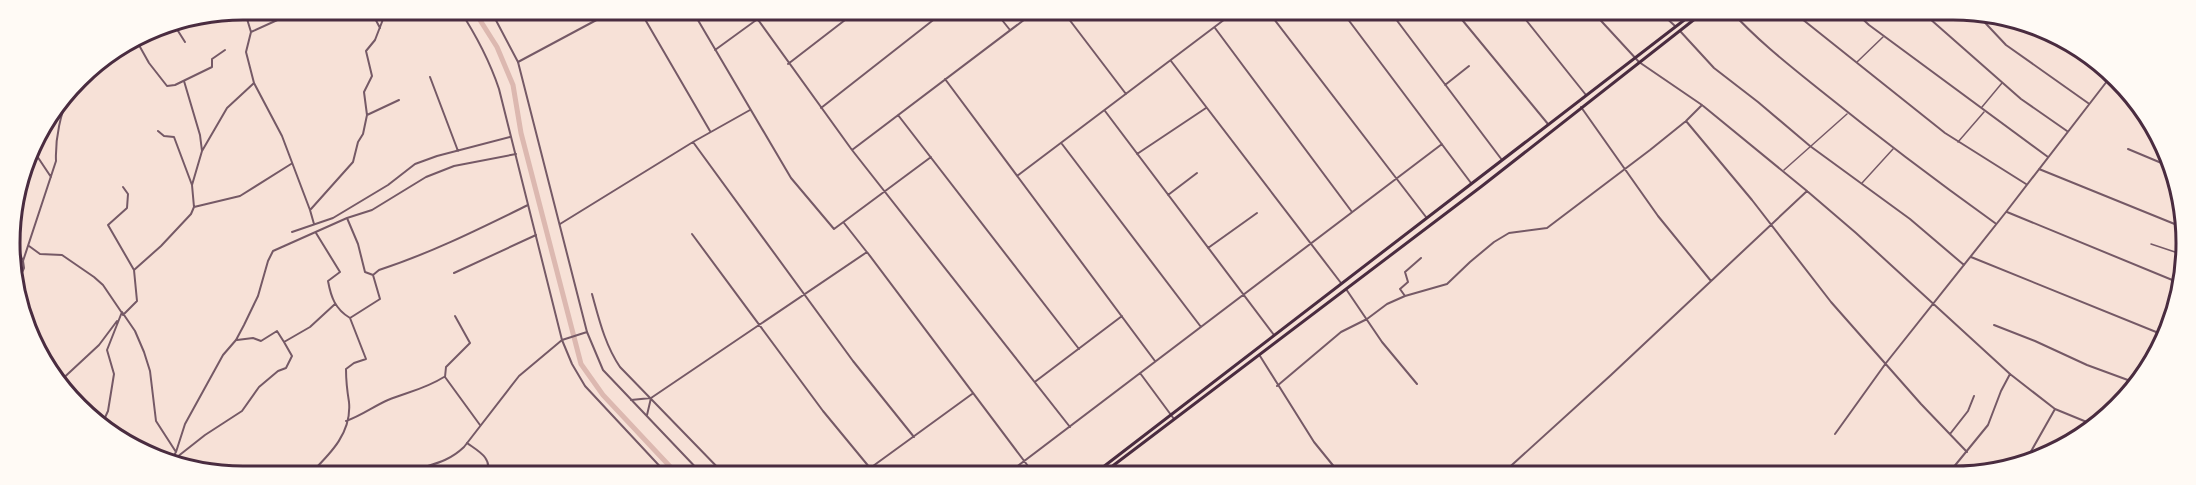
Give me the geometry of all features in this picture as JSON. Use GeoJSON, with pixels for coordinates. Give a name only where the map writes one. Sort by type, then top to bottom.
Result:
{"type":"FeatureCollection","features":[{"type":"Feature","properties":{"kind":"main road"},"geometry":{"type":"LineString","coordinates":[[1104,466],[1685,20]]}},
{"type":"Feature","properties":{"kind":"main road"},"geometry":{"type":"LineString","coordinates":[[1113,466],[1260,356],[1693,20]]}},
{"type":"Feature","properties":{"kind":"main road"},"geometry":{"type":"LineString","coordinates":[[1481,176],[1486,182]]}},
{"type":"Feature","properties":{"kind":"street"},"geometry":{"type":"LineString","coordinates":[[247,20],[251,32],[246,52],[254,83],[282,136],[314,224]]}},
{"type":"Feature","properties":{"kind":"street"},"geometry":{"type":"LineString","coordinates":[[251,32],[277,20]]}},
{"type":"Feature","properties":{"kind":"street"},"geometry":{"type":"LineString","coordinates":[[376,20],[380,28]]}},
{"type":"Feature","properties":{"kind":"street"},"geometry":{"type":"LineString","coordinates":[[310,210],[353,162],[358,142],[363,134],[367,115],[364,92],[372,73],[366,51],[375,40],[383,20]]}},
{"type":"Feature","properties":{"kind":"street"},"geometry":{"type":"LineString","coordinates":[[466,20],[490,63],[499,89],[562,340],[572,364],[585,386],[660,466]]}},
{"type":"Feature","properties":{"kind":"street"},"geometry":{"type":"LineString","coordinates":[[496,20],[518,62],[587,332],[603,370],[694,466]]}},
{"type":"Feature","properties":{"kind":"street"},"geometry":{"type":"LineString","coordinates":[[518,62],[594,20]]}},
{"type":"Feature","properties":{"kind":"street"},"geometry":{"type":"LineString","coordinates":[[645,20],[711,132]]}},
{"type":"Feature","properties":{"kind":"street"},"geometry":{"type":"LineString","coordinates":[[698,20],[798,186],[834,229],[931,157]]}},
{"type":"Feature","properties":{"kind":"street"},"geometry":{"type":"LineString","coordinates":[[715,50],[756,20],[852,150],[1070,426]]}},
{"type":"Feature","properties":{"kind":"street"},"geometry":{"type":"LineString","coordinates":[[788,64],[845,20]]}},
{"type":"Feature","properties":{"kind":"street"},"geometry":{"type":"LineString","coordinates":[[821,108],[933,20]]}},
{"type":"Feature","properties":{"kind":"street"},"geometry":{"type":"LineString","coordinates":[[1002,20],[1010,30]]}},
{"type":"Feature","properties":{"kind":"street"},"geometry":{"type":"LineString","coordinates":[[852,150],[1023,20]]}},
{"type":"Feature","properties":{"kind":"street"},"geometry":{"type":"LineString","coordinates":[[1070,20],[1127,94]]}},
{"type":"Feature","properties":{"kind":"street"},"geometry":{"type":"LineString","coordinates":[[1017,176],[1225,20]]}},
{"type":"Feature","properties":{"kind":"street"},"geometry":{"type":"LineString","coordinates":[[1275,20],[1426,218]]}},
{"type":"Feature","properties":{"kind":"street"},"geometry":{"type":"LineString","coordinates":[[1349,20],[1472,183]]}},
{"type":"Feature","properties":{"kind":"street"},"geometry":{"type":"LineString","coordinates":[[1396,20],[1502,160]]}},
{"type":"Feature","properties":{"kind":"street"},"geometry":{"type":"LineString","coordinates":[[1462,20],[1549,124]]}},
{"type":"Feature","properties":{"kind":"street"},"geometry":{"type":"LineString","coordinates":[[1526,20],[1586,96]]}},
{"type":"Feature","properties":{"kind":"street"},"geometry":{"type":"LineString","coordinates":[[1600,20],[1639,62],[1702,105],[1807,191],[2010,374],[2055,409],[2086,422]]}},
{"type":"Feature","properties":{"kind":"street"},"geometry":{"type":"LineString","coordinates":[[1669,20],[1676,27]]}},
{"type":"Feature","properties":{"kind":"street"},"geometry":{"type":"LineString","coordinates":[[1741,20],[1787,64],[1848,113],[1996,224]]}},
{"type":"Feature","properties":{"kind":"street"},"geometry":{"type":"LineString","coordinates":[[1803,20],[1958,142],[2027,184]]}},
{"type":"Feature","properties":{"kind":"street"},"geometry":{"type":"LineString","coordinates":[[1864,20],[2048,158]]}},
{"type":"Feature","properties":{"kind":"street"},"geometry":{"type":"LineString","coordinates":[[1931,20],[2021,99],[2067,132]]}},
{"type":"Feature","properties":{"kind":"street"},"geometry":{"type":"LineString","coordinates":[[1984,21],[2006,45],[2089,103]]}},
{"type":"Feature","properties":{"kind":"street"},"geometry":{"type":"LineString","coordinates":[[1215,28],[1352,212]]}},
{"type":"Feature","properties":{"kind":"street"},"geometry":{"type":"LineString","coordinates":[[177,29],[185,42]]}},
{"type":"Feature","properties":{"kind":"street"},"geometry":{"type":"LineString","coordinates":[[1680,30],[1714,68],[1810,146],[1910,219],[1964,265]]}},
{"type":"Feature","properties":{"kind":"street"},"geometry":{"type":"LineString","coordinates":[[1857,62],[1883,36]]}},
{"type":"Feature","properties":{"kind":"street"},"geometry":{"type":"LineString","coordinates":[[139,45],[167,86],[175,85],[212,67],[212,59],[225,50]]}},
{"type":"Feature","properties":{"kind":"street"},"geometry":{"type":"LineString","coordinates":[[1171,61],[1341,284]]}},
{"type":"Feature","properties":{"kind":"street"},"geometry":{"type":"LineString","coordinates":[[1445,85],[1469,66]]}},
{"type":"Feature","properties":{"kind":"street"},"geometry":{"type":"LineString","coordinates":[[430,77],[458,151]]}},
{"type":"Feature","properties":{"kind":"street"},"geometry":{"type":"LineString","coordinates":[[945,79],[1156,362]]}},
{"type":"Feature","properties":{"kind":"street"},"geometry":{"type":"LineString","coordinates":[[1835,434],[1886,363],[2106,80]]}},
{"type":"Feature","properties":{"kind":"street"},"geometry":{"type":"LineString","coordinates":[[183,81],[200,135],[202,151]]}},
{"type":"Feature","properties":{"kind":"street"},"geometry":{"type":"LineString","coordinates":[[192,185],[202,151],[227,108],[254,83]]}},
{"type":"Feature","properties":{"kind":"street"},"geometry":{"type":"LineString","coordinates":[[1981,108],[2002,83]]}},
{"type":"Feature","properties":{"kind":"street"},"geometry":{"type":"LineString","coordinates":[[367,115],[399,100]]}},
{"type":"Feature","properties":{"kind":"street"},"geometry":{"type":"LineString","coordinates":[[1277,386],[1341,332],[1367,319],[1387,304],[1405,296],[1447,284],[1494,242],[1509,233],[1547,228],[1625,170],[1686,121],[1702,105]]}},
{"type":"Feature","properties":{"kind":"street"},"geometry":{"type":"LineString","coordinates":[[1581,107],[1658,216],[1711,281]]}},
{"type":"Feature","properties":{"kind":"street"},"geometry":{"type":"LineString","coordinates":[[1137,154],[1206,108]]}},
{"type":"Feature","properties":{"kind":"street"},"geometry":{"type":"LineString","coordinates":[[560,224],[693,142],[750,110]]}},
{"type":"Feature","properties":{"kind":"street"},"geometry":{"type":"LineString","coordinates":[[1105,111],[1275,335]]}},
{"type":"Feature","properties":{"kind":"street"},"geometry":{"type":"LineString","coordinates":[[1958,142],[1985,111]]}},
{"type":"Feature","properties":{"kind":"street"},"geometry":{"type":"LineString","coordinates":[[23,261],[56,161],[55,144],[62,112]]}},
{"type":"Feature","properties":{"kind":"street"},"geometry":{"type":"LineString","coordinates":[[1783,171],[1848,113]]}},
{"type":"Feature","properties":{"kind":"street"},"geometry":{"type":"LineString","coordinates":[[898,115],[1078,349]]}},
{"type":"Feature","properties":{"kind":"street"},"geometry":{"type":"LineString","coordinates":[[1686,121],[1831,302],[1966,452]]}},
{"type":"Feature","properties":{"kind":"street"},"geometry":{"type":"LineString","coordinates":[[134,270],[161,246],[191,214],[194,207],[192,185],[174,137],[164,136],[158,131]]}},
{"type":"Feature","properties":{"kind":"street"},"geometry":{"type":"LineString","coordinates":[[292,232],[333,218],[388,185],[415,164],[510,137]]}},
{"type":"Feature","properties":{"kind":"street"},"geometry":{"type":"LineString","coordinates":[[693,142],[853,361],[914,436]]}},
{"type":"Feature","properties":{"kind":"street"},"geometry":{"type":"LineString","coordinates":[[1062,144],[1201,327]]}},
{"type":"Feature","properties":{"kind":"street"},"geometry":{"type":"LineString","coordinates":[[1017,466],[1442,144]]}},
{"type":"Feature","properties":{"kind":"street"},"geometry":{"type":"LineString","coordinates":[[1861,183],[1894,149]]}},
{"type":"Feature","properties":{"kind":"street"},"geometry":{"type":"LineString","coordinates":[[2128,149],[2162,162]]}},
{"type":"Feature","properties":{"kind":"street"},"geometry":{"type":"LineString","coordinates":[[174,455],[185,424],[223,356],[236,340],[258,296],[273,251],[347,218],[372,210],[417,182],[453,166],[516,154]]}},
{"type":"Feature","properties":{"kind":"street"},"geometry":{"type":"LineString","coordinates":[[37,156],[51,177]]}},
{"type":"Feature","properties":{"kind":"street"},"geometry":{"type":"LineString","coordinates":[[194,207],[240,196],[291,163]]}},
{"type":"Feature","properties":{"kind":"street"},"geometry":{"type":"LineString","coordinates":[[2039,169],[2176,224]]}},
{"type":"Feature","properties":{"kind":"street"},"geometry":{"type":"LineString","coordinates":[[1168,195],[1197,173]]}},
{"type":"Feature","properties":{"kind":"street"},"geometry":{"type":"LineString","coordinates":[[65,377],[99,345],[105,335],[137,301],[134,270],[108,225],[127,208],[128,194],[123,187]]}},
{"type":"Feature","properties":{"kind":"street"},"geometry":{"type":"LineString","coordinates":[[1511,466],[1807,191]]}},
{"type":"Feature","properties":{"kind":"street"},"geometry":{"type":"LineString","coordinates":[[373,275],[379,270],[426,254],[528,205]]}},
{"type":"Feature","properties":{"kind":"street"},"geometry":{"type":"LineString","coordinates":[[2006,212],[2173,280]]}},
{"type":"Feature","properties":{"kind":"street"},"geometry":{"type":"LineString","coordinates":[[1208,248],[1257,213]]}},
{"type":"Feature","properties":{"kind":"street"},"geometry":{"type":"LineString","coordinates":[[347,218],[358,244],[365,272],[373,275]]}},
{"type":"Feature","properties":{"kind":"street"},"geometry":{"type":"LineString","coordinates":[[844,223],[1028,466]]}},
{"type":"Feature","properties":{"kind":"street"},"geometry":{"type":"LineString","coordinates":[[316,233],[340,272],[328,280],[331,298],[341,312],[351,318],[366,359],[346,369],[345,388],[349,403],[344,434],[318,466]]}},
{"type":"Feature","properties":{"kind":"street"},"geometry":{"type":"LineString","coordinates":[[692,234],[823,411],[868,466]]}},
{"type":"Feature","properties":{"kind":"street"},"geometry":{"type":"LineString","coordinates":[[454,273],[536,235]]}},
{"type":"Feature","properties":{"kind":"street"},"geometry":{"type":"LineString","coordinates":[[2151,244],[2176,252]]}},
{"type":"Feature","properties":{"kind":"street"},"geometry":{"type":"LineString","coordinates":[[28,245],[40,254],[62,255],[94,277],[103,285],[123,315]]}},
{"type":"Feature","properties":{"kind":"street"},"geometry":{"type":"LineString","coordinates":[[631,400],[651,398],[867,252]]}},
{"type":"Feature","properties":{"kind":"street"},"geometry":{"type":"LineString","coordinates":[[20,253],[24,268],[21,274]]}},
{"type":"Feature","properties":{"kind":"street"},"geometry":{"type":"LineString","coordinates":[[1971,257],[2158,333]]}},
{"type":"Feature","properties":{"kind":"street"},"geometry":{"type":"LineString","coordinates":[[1405,296],[1400,289],[1408,282],[1404,272],[1421,258]]}},
{"type":"Feature","properties":{"kind":"street"},"geometry":{"type":"LineString","coordinates":[[351,318],[380,299],[373,275]]}},
{"type":"Feature","properties":{"kind":"street"},"geometry":{"type":"LineString","coordinates":[[1346,289],[1382,342],[1417,384]]}},
{"type":"Feature","properties":{"kind":"street"},"geometry":{"type":"LineString","coordinates":[[592,294],[613,357],[620,367],[716,466]]}},
{"type":"Feature","properties":{"kind":"street"},"geometry":{"type":"LineString","coordinates":[[284,342],[310,327],[335,304]]}},
{"type":"Feature","properties":{"kind":"street"},"geometry":{"type":"LineString","coordinates":[[105,418],[114,374],[107,350],[122,312],[135,331],[150,371],[156,421],[176,452]]}},
{"type":"Feature","properties":{"kind":"street"},"geometry":{"type":"LineString","coordinates":[[455,316],[470,343],[446,367],[445,376],[481,426]]}},
{"type":"Feature","properties":{"kind":"street"},"geometry":{"type":"LineString","coordinates":[[1036,381],[1122,316]]}},
{"type":"Feature","properties":{"kind":"street"},"geometry":{"type":"LineString","coordinates":[[1994,325],[2087,366],[2128,380]]}},
{"type":"Feature","properties":{"kind":"street"},"geometry":{"type":"LineString","coordinates":[[177,456],[242,411],[259,387],[278,371],[286,368],[292,356],[277,331],[261,341],[253,338],[236,340]]}},
{"type":"Feature","properties":{"kind":"street"},"geometry":{"type":"LineString","coordinates":[[432,466],[445,462],[456,455],[519,376],[562,340],[587,332]]}},
{"type":"Feature","properties":{"kind":"street"},"geometry":{"type":"LineString","coordinates":[[1260,356],[1314,442],[1334,466]]}},
{"type":"Feature","properties":{"kind":"street"},"geometry":{"type":"LineString","coordinates":[[1140,373],[1175,419]]}},
{"type":"Feature","properties":{"kind":"street"},"geometry":{"type":"LineString","coordinates":[[1955,466],[1988,425],[2010,374]]}},
{"type":"Feature","properties":{"kind":"street"},"geometry":{"type":"LineString","coordinates":[[346,421],[363,415],[387,400],[428,388],[445,376]]}},
{"type":"Feature","properties":{"kind":"street"},"geometry":{"type":"LineString","coordinates":[[873,466],[972,394]]}},
{"type":"Feature","properties":{"kind":"street"},"geometry":{"type":"LineString","coordinates":[[1950,434],[1968,411],[1974,396]]}},
{"type":"Feature","properties":{"kind":"street"},"geometry":{"type":"LineString","coordinates":[[647,417],[651,398]]}},
{"type":"Feature","properties":{"kind":"street"},"geometry":{"type":"LineString","coordinates":[[2031,452],[2055,409]]}},
{"type":"Feature","properties":{"kind":"street"},"geometry":{"type":"LineString","coordinates":[[467,443],[480,451],[488,466]]}},
{"type":"Feature","properties":{"kind":"waterway"},"geometry":{"type":"LineString","coordinates":[[480,20],[497,47],[513,85],[521,133],[581,364],[603,395],[670,466]]}}]}
